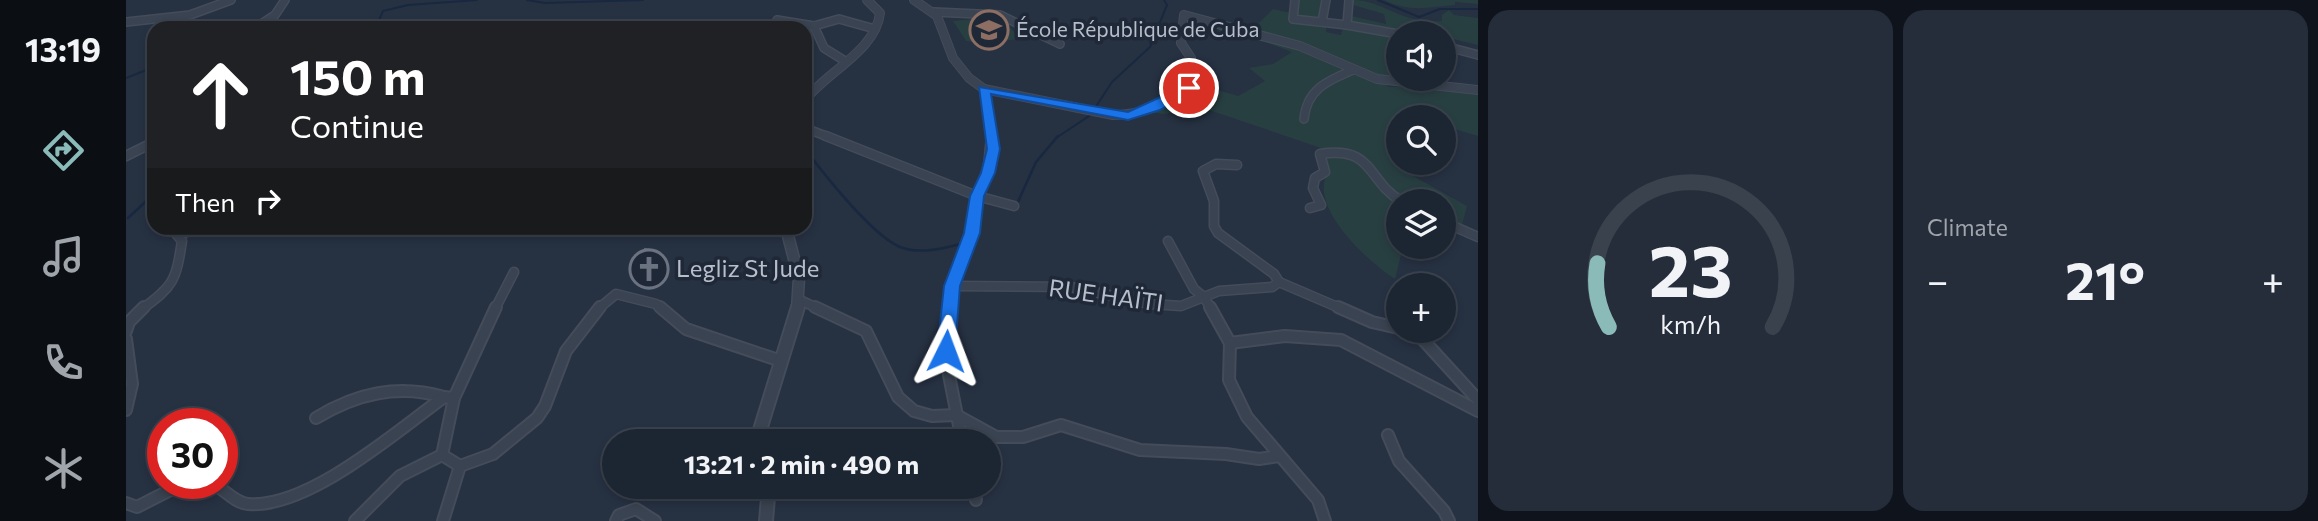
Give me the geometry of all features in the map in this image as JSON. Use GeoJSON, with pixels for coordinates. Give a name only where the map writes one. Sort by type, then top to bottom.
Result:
{"type":"FeatureCollection","features":[{"type":"Feature","properties":{"kind":"street"},"geometry":{"type":"LineString","coordinates":[[126,22],[190,15],[230,0]]}},
{"type":"Feature","properties":{"kind":"street"},"geometry":{"type":"LineString","coordinates":[[266,21],[275,15],[285,0]]}},
{"type":"Feature","properties":{"kind":"street"},"geometry":{"type":"LineString","coordinates":[[812,92],[869,42],[880,13],[867,0]]}},
{"type":"Feature","properties":{"kind":"street"},"geometry":{"type":"LineString","coordinates":[[914,0],[934,12],[943,23],[949,51],[972,82],[984,89],[1113,115],[1139,113],[1171,98],[1196,81],[1191,58],[1181,43],[1184,15],[1300,46],[1353,70],[1398,84],[1434,83],[1478,90]]}},
{"type":"Feature","properties":{"kind":"street"},"geometry":{"type":"LineString","coordinates":[[1295,0],[1292,19],[1347,24],[1386,32]]}},
{"type":"Feature","properties":{"kind":"street"},"geometry":{"type":"LineString","coordinates":[[1322,22],[1326,0]]}},
{"type":"Feature","properties":{"kind":"street"},"geometry":{"type":"LineString","coordinates":[[1347,24],[1349,0]]}},
{"type":"Feature","properties":{"kind":"street"},"geometry":{"type":"LineString","coordinates":[[934,12],[1000,15],[1060,44]]}},
{"type":"Feature","properties":{"kind":"street"},"geometry":{"type":"LineString","coordinates":[[845,61],[832,55],[817,41],[814,26],[839,19],[875,29]]}},
{"type":"Feature","properties":{"kind":"street"},"geometry":{"type":"LineString","coordinates":[[777,20],[783,21]]}},
{"type":"Feature","properties":{"kind":"street"},"geometry":{"type":"LineString","coordinates":[[1456,49],[1478,55]]}},
{"type":"Feature","properties":{"kind":"street"},"geometry":{"type":"LineString","coordinates":[[1304,120],[1304,107],[1317,86],[1353,70]]}},
{"type":"Feature","properties":{"kind":"street"},"geometry":{"type":"LineString","coordinates":[[959,429],[946,351],[952,286],[972,233],[977,196],[988,173],[993,149],[984,89]]}},
{"type":"Feature","properties":{"kind":"street"},"geometry":{"type":"LineString","coordinates":[[812,131],[977,196],[1014,206]]}},
{"type":"Feature","properties":{"kind":"street"},"geometry":{"type":"LineString","coordinates":[[126,156],[147,146]]}},
{"type":"Feature","properties":{"kind":"street"},"geometry":{"type":"LineString","coordinates":[[1310,208],[1321,205],[1313,188],[1315,178],[1325,172],[1320,154],[1328,152],[1348,155],[1367,163],[1386,193]]}},
{"type":"Feature","properties":{"kind":"street"},"geometry":{"type":"LineString","coordinates":[[1237,165],[1216,164],[1203,171],[1214,201],[1214,226],[1218,233],[1274,274],[1279,282],[1372,323],[1386,325]]}},
{"type":"Feature","properties":{"kind":"street"},"geometry":{"type":"LineString","coordinates":[[1456,227],[1478,237]]}},
{"type":"Feature","properties":{"kind":"street"},"geometry":{"type":"LineString","coordinates":[[126,331],[128,321],[169,286],[177,275],[182,241],[178,235]]}},
{"type":"Feature","properties":{"kind":"street"},"geometry":{"type":"LineString","coordinates":[[760,429],[800,300],[799,278],[788,235]]}},
{"type":"Feature","properties":{"kind":"street"},"geometry":{"type":"LineString","coordinates":[[1168,241],[1194,289],[1204,297],[1230,343],[1229,380],[1247,417],[1318,499],[1325,521]]}},
{"type":"Feature","properties":{"kind":"street"},"geometry":{"type":"LineString","coordinates":[[442,455],[449,397],[514,272]]}},
{"type":"Feature","properties":{"kind":"street","name":"RUE HAÏTI"},"geometry":{"type":"LineString","coordinates":[[952,286],[1071,288],[1150,304],[1181,306],[1219,291],[1272,287],[1279,282]]}},
{"type":"Feature","properties":{"kind":"street"},"geometry":{"type":"LineString","coordinates":[[442,455],[460,466],[478,463],[525,429],[544,409],[565,352],[600,305],[616,294],[656,304],[686,329],[781,361]]}},
{"type":"Feature","properties":{"kind":"street"},"geometry":{"type":"LineString","coordinates":[[800,300],[866,331],[874,342],[898,397],[914,411],[932,416],[956,415],[996,437],[1023,438],[1061,425],[1140,450],[1259,458],[1279,456]]}},
{"type":"Feature","properties":{"kind":"street"},"geometry":{"type":"LineString","coordinates":[[1230,343],[1285,336],[1341,340],[1478,411]]}},
{"type":"Feature","properties":{"kind":"street"},"geometry":{"type":"LineString","coordinates":[[126,339],[131,379],[130,402],[126,410]]}},
{"type":"Feature","properties":{"kind":"street"},"geometry":{"type":"LineString","coordinates":[[1426,343],[1478,400]]}},
{"type":"Feature","properties":{"kind":"street"},"geometry":{"type":"LineString","coordinates":[[316,418],[337,404],[381,390],[426,391],[449,397]]}},
{"type":"Feature","properties":{"kind":"street"},"geometry":{"type":"LineString","coordinates":[[238,499],[247,504],[271,503],[300,493],[335,475],[449,397]]}},
{"type":"Feature","properties":{"kind":"street"},"geometry":{"type":"LineString","coordinates":[[1388,435],[1399,461],[1444,511],[1449,521]]}},
{"type":"Feature","properties":{"kind":"street"},"geometry":{"type":"LineString","coordinates":[[355,521],[400,476],[442,455]]}},
{"type":"Feature","properties":{"kind":"street"},"geometry":{"type":"LineString","coordinates":[[443,521],[460,466]]}},
{"type":"Feature","properties":{"kind":"street"},"geometry":{"type":"LineString","coordinates":[[126,503],[137,507],[153,499]]}},
{"type":"Feature","properties":{"kind":"street"},"geometry":{"type":"LineString","coordinates":[[766,521],[768,499]]}},
{"type":"Feature","properties":{"kind":"street"},"geometry":{"type":"LineString","coordinates":[[616,521],[619,515],[636,509],[654,521]]}},
{"type":"Feature","properties":{"kind":"green space"},"geometry":{"type":"Polygon","coordinates":[[[1300,0],[1329,0],[1326,32],[1341,35],[1347,15],[1386,24],[1386,79],[1253,29],[1273,9],[1295,14],[1300,0]]]}},
{"type":"Feature","properties":{"kind":"green space"},"geometry":{"type":"Polygon","coordinates":[[[1353,0],[1374,4],[1428,21],[1386,21],[1386,24],[1384,14],[1353,5],[1353,0]]]}},
{"type":"Feature","properties":{"kind":"green space"},"geometry":{"type":"Polygon","coordinates":[[[1384,0],[1478,0],[1478,4],[1455,2],[1455,5],[1411,8],[1384,0]]]}},
{"type":"Feature","properties":{"kind":"green space"},"geometry":{"type":"Polygon","coordinates":[[[1449,10],[1454,15],[1478,18],[1478,45],[1456,40],[1456,21],[1442,21],[1442,15],[1449,10]]]}},
{"type":"Feature","properties":{"kind":"green space"},"geometry":{"type":"Polygon","coordinates":[[[1000,16],[1020,39],[981,43],[966,41],[953,21],[1000,16]]]}},
{"type":"Feature","properties":{"kind":"green space"},"geometry":{"type":"Polygon","coordinates":[[[1217,26],[1298,48],[1386,85],[1386,91],[1456,89],[1478,93],[1478,136],[1456,130],[1456,105],[1386,105],[1386,175],[1411,175],[1436,189],[1386,189],[1386,259],[1400,259],[1396,273],[1386,273],[1370,260],[1332,215],[1325,199],[1324,184],[1329,171],[1324,149],[1206,109],[1163,114],[1148,112],[1184,96],[1198,84],[1238,96],[1265,81],[1249,68],[1273,64],[1292,52],[1265,42],[1221,34],[1217,26]]]}},
{"type":"Feature","properties":{"kind":"green space"},"geometry":{"type":"Polygon","coordinates":[[[1456,200],[1467,206],[1462,225],[1456,223],[1456,200]]]}},
{"type":"Feature","properties":{"kind":"building"},"geometry":{"type":"Polygon","coordinates":[[[645,249],[658,252],[648,270],[635,267],[645,249]]]}},
{"type":"Feature","properties":{"kind":"waterway"},"geometry":{"type":"LineString","coordinates":[[372,21],[379,20],[383,11],[408,5],[477,0]]}},
{"type":"Feature","properties":{"kind":"waterway"},"geometry":{"type":"LineString","coordinates":[[527,0],[545,3],[643,0]]}},
{"type":"Feature","properties":{"kind":"waterway"},"geometry":{"type":"LineString","coordinates":[[1095,108],[1112,82],[1150,47],[1167,5],[1164,0]]}},
{"type":"Feature","properties":{"kind":"waterway"},"geometry":{"type":"LineString","coordinates":[[1378,0],[1419,17],[1440,9],[1478,9]]}},
{"type":"Feature","properties":{"kind":"waterway"},"geometry":{"type":"LineString","coordinates":[[126,78],[147,70]]}},
{"type":"Feature","properties":{"kind":"waterway"},"geometry":{"type":"LineString","coordinates":[[1057,138],[1092,114]]}},
{"type":"Feature","properties":{"kind":"waterway"},"geometry":{"type":"LineString","coordinates":[[1017,204],[1036,162],[1057,138]]}},
{"type":"Feature","properties":{"kind":"waterway"},"geometry":{"type":"LineString","coordinates":[[812,158],[849,203],[876,230],[900,247],[932,250],[965,243]]}},
{"type":"Feature","properties":{"kind":"waterway"},"geometry":{"type":"LineString","coordinates":[[128,218],[147,200]]}},
{"type":"Feature","properties":{"kind":"place","name":"École République de Cuba"},"geometry":{"type":"Point","coordinates":[989,30]}},
{"type":"Feature","properties":{"kind":"place","name":"Legliz St Jude"},"geometry":{"type":"Point","coordinates":[649,269]}},
{"type":"Feature","properties":{"kind":"route"},"geometry":{"type":"LineString","coordinates":[[946,351],[952,286],[972,233],[977,196],[988,173],[993,149],[984,89],[1128,116],[1155,107],[1189,88]]}}]}
